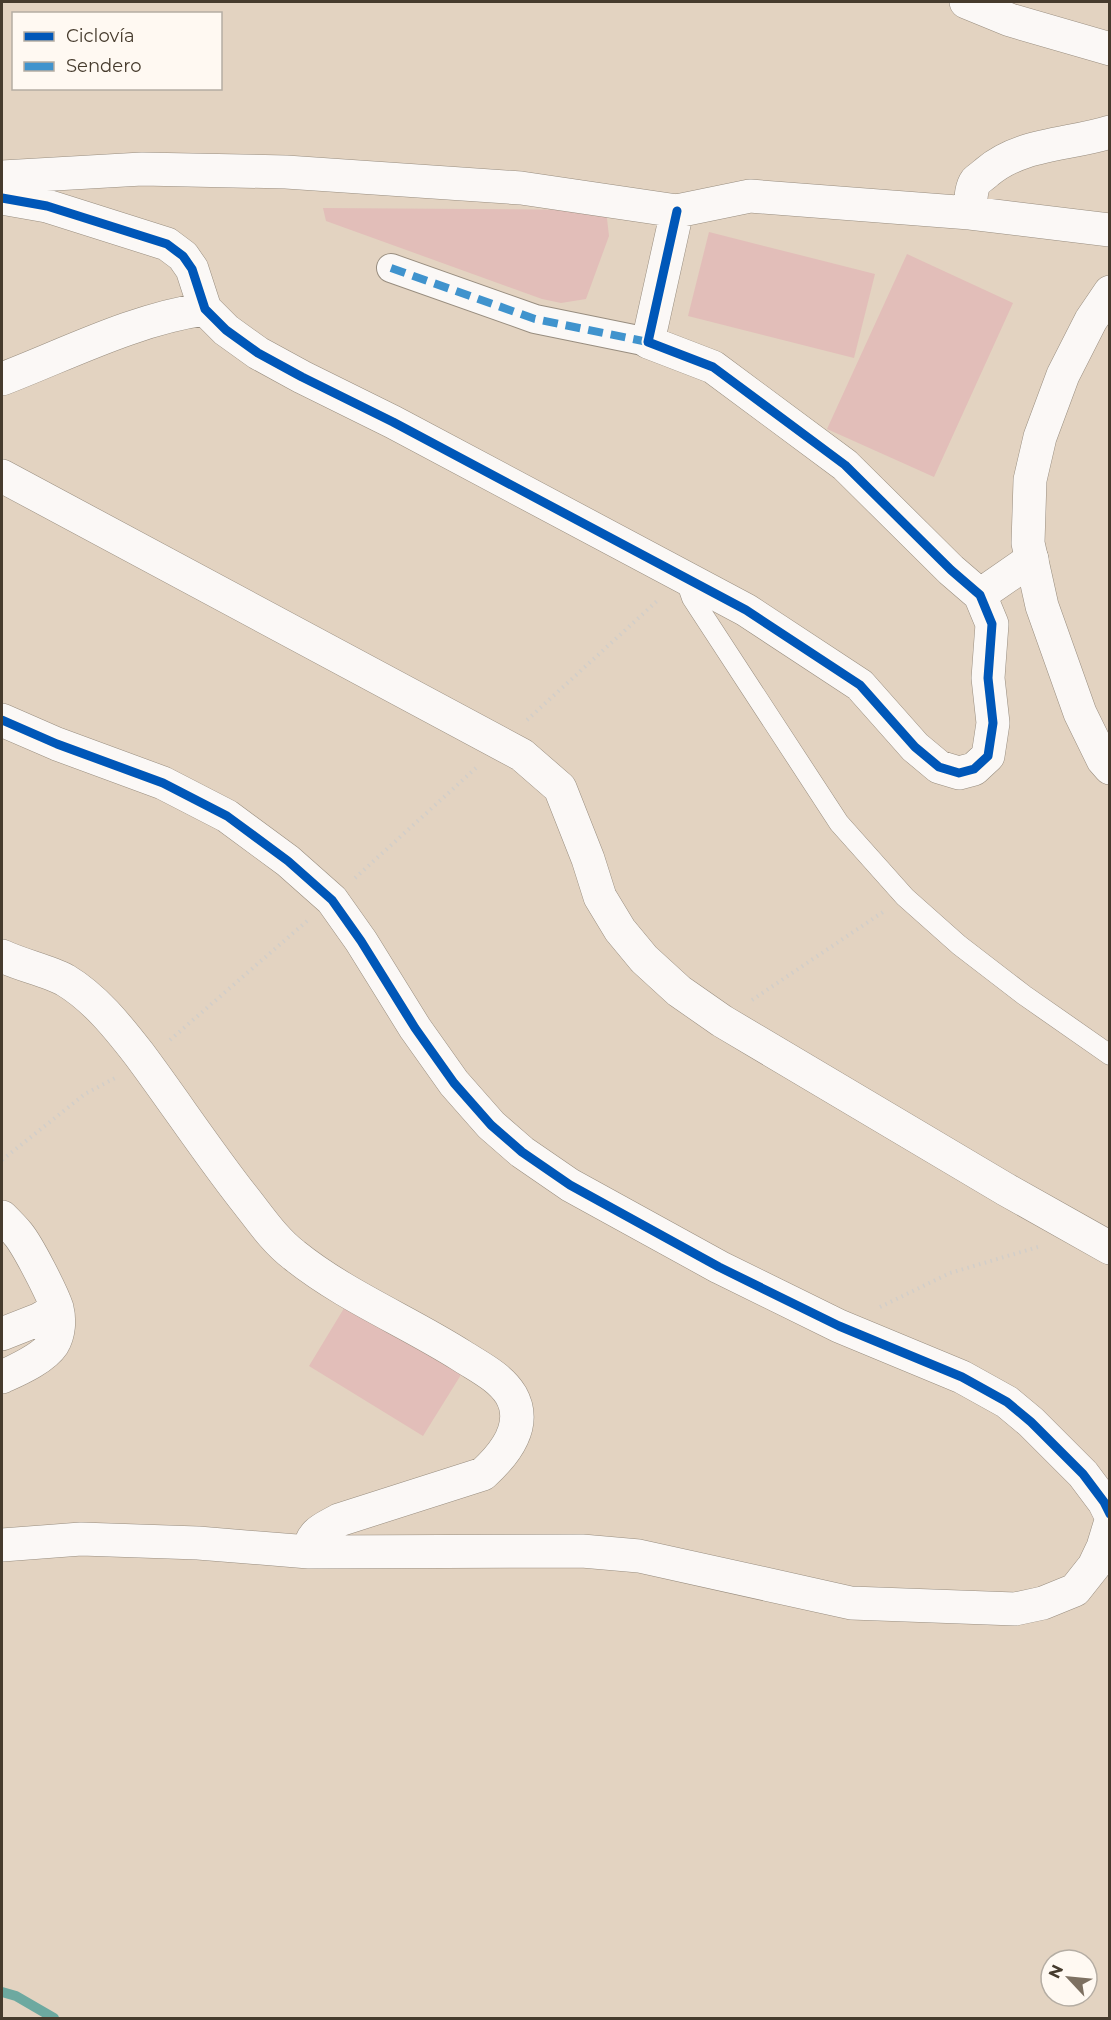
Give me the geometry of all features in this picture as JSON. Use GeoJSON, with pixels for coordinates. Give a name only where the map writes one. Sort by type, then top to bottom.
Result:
{"type":"FeatureCollection","features":[{"type":"Feature","properties":{"kind":"street"},"geometry":{"type":"LineString","coordinates":[[966,2],[1010,20],[1110,49]]}},
{"type":"Feature","properties":{"kind":"street"},"geometry":{"type":"LineString","coordinates":[[970,213],[971,196],[976,181],[997,164],[1027,150],[1091,138],[1110,132]]}},
{"type":"Feature","properties":{"kind":"street"},"geometry":{"type":"LineString","coordinates":[[2,177],[142,169],[286,172],[521,188],[677,211],[750,196],[970,213],[1110,230]]}},
{"type":"Feature","properties":{"kind":"street"},"geometry":{"type":"LineString","coordinates":[[2,198],[47,206],[167,244],[183,256],[192,269],[205,309],[226,330],[258,353],[404,427],[746,610],[861,685],[915,747],[939,767],[958,773],[974,769],[988,756],[993,723],[988,678],[992,624],[980,595],[845,465],[713,367],[648,342],[535,319],[391,268]]}},
{"type":"Feature","properties":{"kind":"street"},"geometry":{"type":"LineString","coordinates":[[648,342],[677,211]]}},
{"type":"Feature","properties":{"kind":"street"},"geometry":{"type":"LineString","coordinates":[[1110,292],[1091,320],[1063,375],[1040,436],[1030,480],[1028,543],[1042,606],[1080,713],[1102,760],[1110,768]]}},
{"type":"Feature","properties":{"kind":"street"},"geometry":{"type":"LineString","coordinates":[[2,380],[144,323],[177,313],[205,309]]}},
{"type":"Feature","properties":{"kind":"street"},"geometry":{"type":"LineString","coordinates":[[2,476],[522,755],[560,788],[588,859],[600,897],[620,930],[644,959],[679,991],[722,1020],[1005,1189],[1097,1240]]}},
{"type":"Feature","properties":{"kind":"street"},"geometry":{"type":"LineString","coordinates":[[980,595],[1032,559]]}},
{"type":"Feature","properties":{"kind":"street"},"geometry":{"type":"LineString","coordinates":[[2,720],[57,744],[163,783],[227,816],[288,861],[332,900],[361,941],[415,1028],[454,1083],[491,1125],[522,1152],[570,1185],[709,1262],[839,1326],[962,1377],[1007,1402],[1031,1422],[1083,1474],[1110,1514]]}},
{"type":"Feature","properties":{"kind":"street"},"geometry":{"type":"LineString","coordinates":[[2,956],[64,980],[89,998],[117,1026],[235,1187],[267,1228],[293,1255],[492,1375],[509,1392],[517,1406],[516,1423],[511,1441],[501,1458],[483,1474],[339,1520],[319,1532],[310,1541],[309,1552]]}},
{"type":"Feature","properties":{"kind":"street"},"geometry":{"type":"LineString","coordinates":[[2,1217],[19,1235],[57,1309],[59,1327],[52,1345],[24,1366],[2,1377]]}},
{"type":"Feature","properties":{"kind":"street"},"geometry":{"type":"LineString","coordinates":[[2,1334],[57,1309]]}},
{"type":"Feature","properties":{"kind":"street"},"geometry":{"type":"LineString","coordinates":[[2,1545],[81,1539],[198,1543],[309,1552],[594,1552],[639,1556],[851,1602],[1015,1609],[1042,1603],[1075,1590],[1094,1566],[1110,1524]]}},
{"type":"Feature","properties":{"kind":"lane"},"geometry":{"type":"LineString","coordinates":[[684,576],[692,598],[839,823],[905,897],[959,945],[1005,981],[1110,1055]]}},
{"type":"Feature","properties":{"kind":"path"},"geometry":{"type":"LineString","coordinates":[[722,1020],[905,897]]}},
{"type":"Feature","properties":{"kind":"path"},"geometry":{"type":"LineString","coordinates":[[839,1326],[950,1273],[1097,1240]]}},
{"type":"Feature","properties":{"kind":"shaded area"},"geometry":{"type":"Polygon","coordinates":[[[323,208],[606,210],[609,236],[586,299],[561,303],[542,299],[326,221],[323,208]]]}},
{"type":"Feature","properties":{"kind":"shaded area"},"geometry":{"type":"Polygon","coordinates":[[[709,232],[875,274],[854,358],[688,316],[709,232]]]}},
{"type":"Feature","properties":{"kind":"shaded area"},"geometry":{"type":"Polygon","coordinates":[[[907,254],[1013,303],[934,477],[827,429],[907,254]]]}},
{"type":"Feature","properties":{"kind":"shaded area"},"geometry":{"type":"Polygon","coordinates":[[[349,1300],[464,1370],[423,1436],[309,1366],[349,1300]]]}},
{"type":"Feature","properties":{"kind":"waterway"},"geometry":{"type":"LineString","coordinates":[[2,1992],[16,1996],[54,2018]]}},
{"type":"Feature","properties":{"kind":"marked path"},"geometry":{"type":"LineString","coordinates":[[391,268],[535,319],[648,342]]}},
{"type":"Feature","properties":{"kind":"cycle path"},"geometry":{"type":"LineString","coordinates":[[2,198],[47,206],[167,244],[183,256],[192,269],[205,309],[226,330],[258,353],[393,422],[746,610],[860,685],[915,747],[939,767],[959,773],[974,769],[988,756],[993,723],[988,678],[992,624],[980,595],[951,570],[845,465],[713,367],[648,342],[677,211]]}},
{"type":"Feature","properties":{"kind":"cycle path"},"geometry":{"type":"LineString","coordinates":[[2,720],[57,744],[163,783],[227,816],[288,861],[332,900],[361,941],[415,1028],[454,1083],[491,1125],[522,1152],[570,1185],[719,1267],[839,1326],[962,1377],[1007,1402],[1031,1422],[1083,1474],[1110,1514]]}}]}
